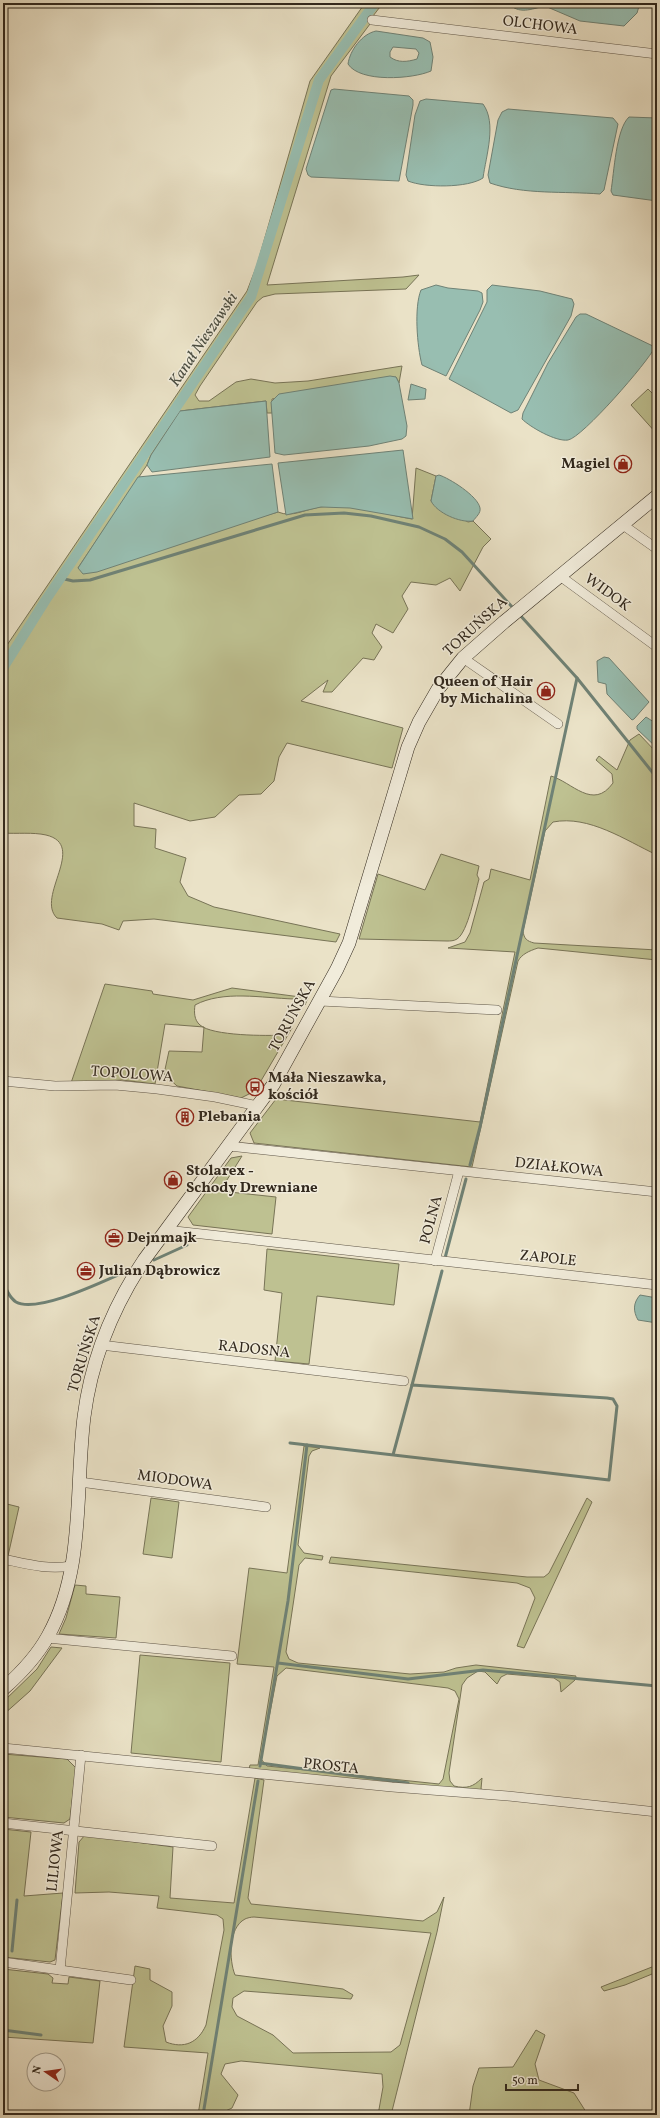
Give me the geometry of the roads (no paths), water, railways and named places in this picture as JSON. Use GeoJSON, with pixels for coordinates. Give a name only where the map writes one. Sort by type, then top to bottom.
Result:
{"type":"FeatureCollection","features":[{"type":"Feature","properties":{"kind":"main road","name":"TORUŃSKA"},"geometry":{"type":"LineString","coordinates":[[3,1689],[31,1660],[47,1638],[63,1602],[71,1566],[80,1482],[84,1415],[101,1345],[115,1312],[130,1281],[258,1106],[284,1066],[320,1001],[349,943],[401,768],[414,733],[438,690],[463,658],[522,607],[657,496]]}},
{"type":"Feature","properties":{"kind":"street","name":"OLCHOWA"},"geometry":{"type":"LineString","coordinates":[[372,20],[657,54]]}},
{"type":"Feature","properties":{"kind":"street"},"geometry":{"type":"LineString","coordinates":[[623,525],[657,548]]}},
{"type":"Feature","properties":{"kind":"street","name":"WIDOK"},"geometry":{"type":"LineString","coordinates":[[560,576],[657,647]]}},
{"type":"Feature","properties":{"kind":"street"},"geometry":{"type":"LineString","coordinates":[[463,658],[558,724]]}},
{"type":"Feature","properties":{"kind":"street"},"geometry":{"type":"LineString","coordinates":[[320,1001],[497,1010]]}},
{"type":"Feature","properties":{"kind":"street","name":"TOPOLOWA"},"geometry":{"type":"LineString","coordinates":[[3,1081],[55,1086],[115,1085],[150,1088],[215,1097],[258,1106]]}},
{"type":"Feature","properties":{"kind":"street"},"geometry":{"type":"LineString","coordinates":[[229,1146],[459,1171]]}},
{"type":"Feature","properties":{"kind":"street","name":"DZIAŁKOWA"},"geometry":{"type":"LineString","coordinates":[[459,1171],[657,1192]]}},
{"type":"Feature","properties":{"kind":"street","name":"POLNA"},"geometry":{"type":"LineString","coordinates":[[166,1230],[435,1261],[459,1171]]}},
{"type":"Feature","properties":{"kind":"street","name":"ZAPOLE"},"geometry":{"type":"LineString","coordinates":[[435,1261],[657,1285]]}},
{"type":"Feature","properties":{"kind":"street","name":"RADOSNA"},"geometry":{"type":"LineString","coordinates":[[101,1345],[404,1381]]}},
{"type":"Feature","properties":{"kind":"street","name":"MIODOWA"},"geometry":{"type":"LineString","coordinates":[[80,1482],[266,1507]]}},
{"type":"Feature","properties":{"kind":"street"},"geometry":{"type":"LineString","coordinates":[[3,1559],[41,1568],[56,1569],[71,1566]]}},
{"type":"Feature","properties":{"kind":"street"},"geometry":{"type":"LineString","coordinates":[[47,1638],[232,1656]]}},
{"type":"Feature","properties":{"kind":"street","name":"PROSTA"},"geometry":{"type":"LineString","coordinates":[[3,1748],[392,1787],[508,1796],[657,1812]]}},
{"type":"Feature","properties":{"kind":"street","name":"LILIOWA"},"geometry":{"type":"LineString","coordinates":[[60,1970],[81,1756]]}},
{"type":"Feature","properties":{"kind":"street"},"geometry":{"type":"LineString","coordinates":[[3,1823],[212,1846]]}},
{"type":"Feature","properties":{"kind":"street"},"geometry":{"type":"LineString","coordinates":[[3,1962],[131,1980]]}},
{"type":"Feature","properties":{"kind":"water"},"geometry":{"type":"Polygon","coordinates":[[[508,3],[640,3],[637,13],[624,26],[580,21],[545,6],[530,10],[521,10],[512,7],[508,3]]]}},
{"type":"Feature","properties":{"kind":"water"},"geometry":{"type":"Polygon","coordinates":[[[376,31],[423,38],[430,42],[433,57],[431,71],[412,76],[387,78],[375,77],[354,70],[348,64],[351,53],[366,35],[376,31]],[[393,47],[390,52],[390,57],[403,61],[417,59],[419,53],[416,49],[393,47]]]}},
{"type":"Feature","properties":{"kind":"water"},"geometry":{"type":"Polygon","coordinates":[[[334,89],[409,96],[413,100],[399,181],[311,177],[308,175],[306,169],[331,90],[334,89]]]}},
{"type":"Feature","properties":{"kind":"water"},"geometry":{"type":"Polygon","coordinates":[[[426,99],[483,104],[487,112],[490,130],[483,178],[467,184],[446,186],[425,185],[408,181],[406,175],[415,115],[420,101],[426,99]]]}},
{"type":"Feature","properties":{"kind":"water"},"geometry":{"type":"Polygon","coordinates":[[[508,109],[613,118],[618,124],[604,190],[600,194],[544,192],[503,187],[490,183],[488,175],[498,120],[502,112],[508,109]]]}},
{"type":"Feature","properties":{"kind":"water"},"geometry":{"type":"Polygon","coordinates":[[[629,117],[657,118],[657,201],[613,195],[611,191],[618,141],[621,131],[629,117]]]}},
{"type":"Feature","properties":{"kind":"water"},"geometry":{"type":"Polygon","coordinates":[[[436,285],[448,288],[478,291],[482,293],[483,302],[446,376],[422,365],[419,348],[417,316],[419,297],[421,290],[436,285]]]}},
{"type":"Feature","properties":{"kind":"water"},"geometry":{"type":"Polygon","coordinates":[[[492,285],[540,291],[572,299],[574,304],[571,316],[518,410],[511,413],[449,379],[487,302],[487,290],[492,285]]]}},
{"type":"Feature","properties":{"kind":"water"},"geometry":{"type":"Polygon","coordinates":[[[580,314],[586,314],[655,347],[640,368],[600,414],[575,436],[568,440],[563,440],[544,433],[522,419],[523,413],[548,363],[576,317],[580,314]]]}},
{"type":"Feature","properties":{"kind":"water"},"geometry":{"type":"Polygon","coordinates":[[[390,376],[396,377],[399,383],[407,426],[406,436],[402,439],[369,446],[284,455],[275,453],[271,402],[279,394],[390,376]]]}},
{"type":"Feature","properties":{"kind":"water"},"geometry":{"type":"Polygon","coordinates":[[[411,384],[426,389],[425,399],[408,400],[411,384]]]}},
{"type":"Feature","properties":{"kind":"water"},"geometry":{"type":"Polygon","coordinates":[[[266,401],[270,457],[152,472],[147,465],[151,455],[180,411],[266,401]]]}},
{"type":"Feature","properties":{"kind":"water"},"geometry":{"type":"Polygon","coordinates":[[[403,450],[413,519],[350,508],[321,507],[286,515],[278,463],[403,450]]]}},
{"type":"Feature","properties":{"kind":"water"},"geometry":{"type":"Polygon","coordinates":[[[272,464],[278,512],[97,572],[83,574],[78,568],[138,477],[272,464]]]}},
{"type":"Feature","properties":{"kind":"water"},"geometry":{"type":"Polygon","coordinates":[[[439,475],[469,493],[478,503],[480,512],[473,521],[456,519],[449,516],[438,509],[431,501],[436,476],[439,475]]]}},
{"type":"Feature","properties":{"kind":"water"},"geometry":{"type":"Polygon","coordinates":[[[604,657],[609,658],[649,702],[632,720],[607,694],[606,684],[598,682],[597,661],[604,657]]]}},
{"type":"Feature","properties":{"kind":"water"},"geometry":{"type":"Polygon","coordinates":[[[646,717],[657,724],[657,748],[637,729],[637,726],[646,717]]]}},
{"type":"Feature","properties":{"kind":"water"},"geometry":{"type":"Polygon","coordinates":[[[3,1188],[6,1196],[6,1204],[3,1221],[3,1188]]]}},
{"type":"Feature","properties":{"kind":"water"},"geometry":{"type":"Polygon","coordinates":[[[640,1295],[657,1298],[657,1323],[638,1320],[634,1307],[640,1295]]]}},
{"type":"Feature","properties":{"kind":"waterway","name":"Kanał Nieszawski"},"geometry":{"type":"LineString","coordinates":[[3,668],[45,601],[251,297],[319,80],[375,3]]}},
{"type":"Feature","properties":{"kind":"waterway"},"geometry":{"type":"LineString","coordinates":[[60,578],[73,581],[90,580],[305,515],[344,513],[371,516],[419,527],[445,539],[462,552],[514,609]]}},
{"type":"Feature","properties":{"kind":"waterway"},"geometry":{"type":"LineString","coordinates":[[519,614],[577,678],[657,778]]}},
{"type":"Feature","properties":{"kind":"waterway"},"geometry":{"type":"LineString","coordinates":[[470,1165],[480,1127],[577,678]]}},
{"type":"Feature","properties":{"kind":"waterway"},"geometry":{"type":"LineString","coordinates":[[445,1258],[466,1179]]}},
{"type":"Feature","properties":{"kind":"waterway"},"geometry":{"type":"LineString","coordinates":[[154,1260],[187,1245]]}},
{"type":"Feature","properties":{"kind":"waterway"},"geometry":{"type":"LineString","coordinates":[[412,1385],[442,1271]]}},
{"type":"Feature","properties":{"kind":"waterway"},"geometry":{"type":"LineString","coordinates":[[3,1281],[12,1298],[16,1302],[26,1305],[39,1304],[70,1295],[125,1272]]}},
{"type":"Feature","properties":{"kind":"waterway"},"geometry":{"type":"LineString","coordinates":[[290,1443],[609,1480],[617,1406],[613,1399],[607,1398],[412,1385],[393,1455]]}},
{"type":"Feature","properties":{"kind":"waterway"},"geometry":{"type":"LineString","coordinates":[[260,1766],[288,1601],[307,1445]]}},
{"type":"Feature","properties":{"kind":"waterway"},"geometry":{"type":"LineString","coordinates":[[278,1663],[408,1679],[483,1670],[657,1686]]}},
{"type":"Feature","properties":{"kind":"waterway"},"geometry":{"type":"LineString","coordinates":[[260,1763],[408,1783]]}},
{"type":"Feature","properties":{"kind":"waterway"},"geometry":{"type":"LineString","coordinates":[[203,2115],[258,1781]]}},
{"type":"Feature","properties":{"kind":"waterway"},"geometry":{"type":"LineString","coordinates":[[12,1951],[17,1900]]}},
{"type":"Feature","properties":{"kind":"waterway"},"geometry":{"type":"LineString","coordinates":[[3,2030],[41,2035]]}},
{"type":"Feature","properties":{"kind":"place","name":"Magiel"},"geometry":{"type":"Point","coordinates":[623,464]}},
{"type":"Feature","properties":{"kind":"place","name":"Queen of Hair by Michalina"},"geometry":{"type":"Point","coordinates":[546,691]}},
{"type":"Feature","properties":{"kind":"place","name":"Mała Nieszawka, kościół"},"geometry":{"type":"Point","coordinates":[255,1087]}},
{"type":"Feature","properties":{"kind":"place","name":"Plebania"},"geometry":{"type":"Point","coordinates":[185,1117]}},
{"type":"Feature","properties":{"kind":"place","name":"Stolarex - Schody Drewniane"},"geometry":{"type":"Point","coordinates":[173,1180]}},
{"type":"Feature","properties":{"kind":"place","name":"Dejnmajk"},"geometry":{"type":"Point","coordinates":[114,1238]}},
{"type":"Feature","properties":{"kind":"place","name":"Julian Dąbrowicz"},"geometry":{"type":"Point","coordinates":[86,1271]}}]}
